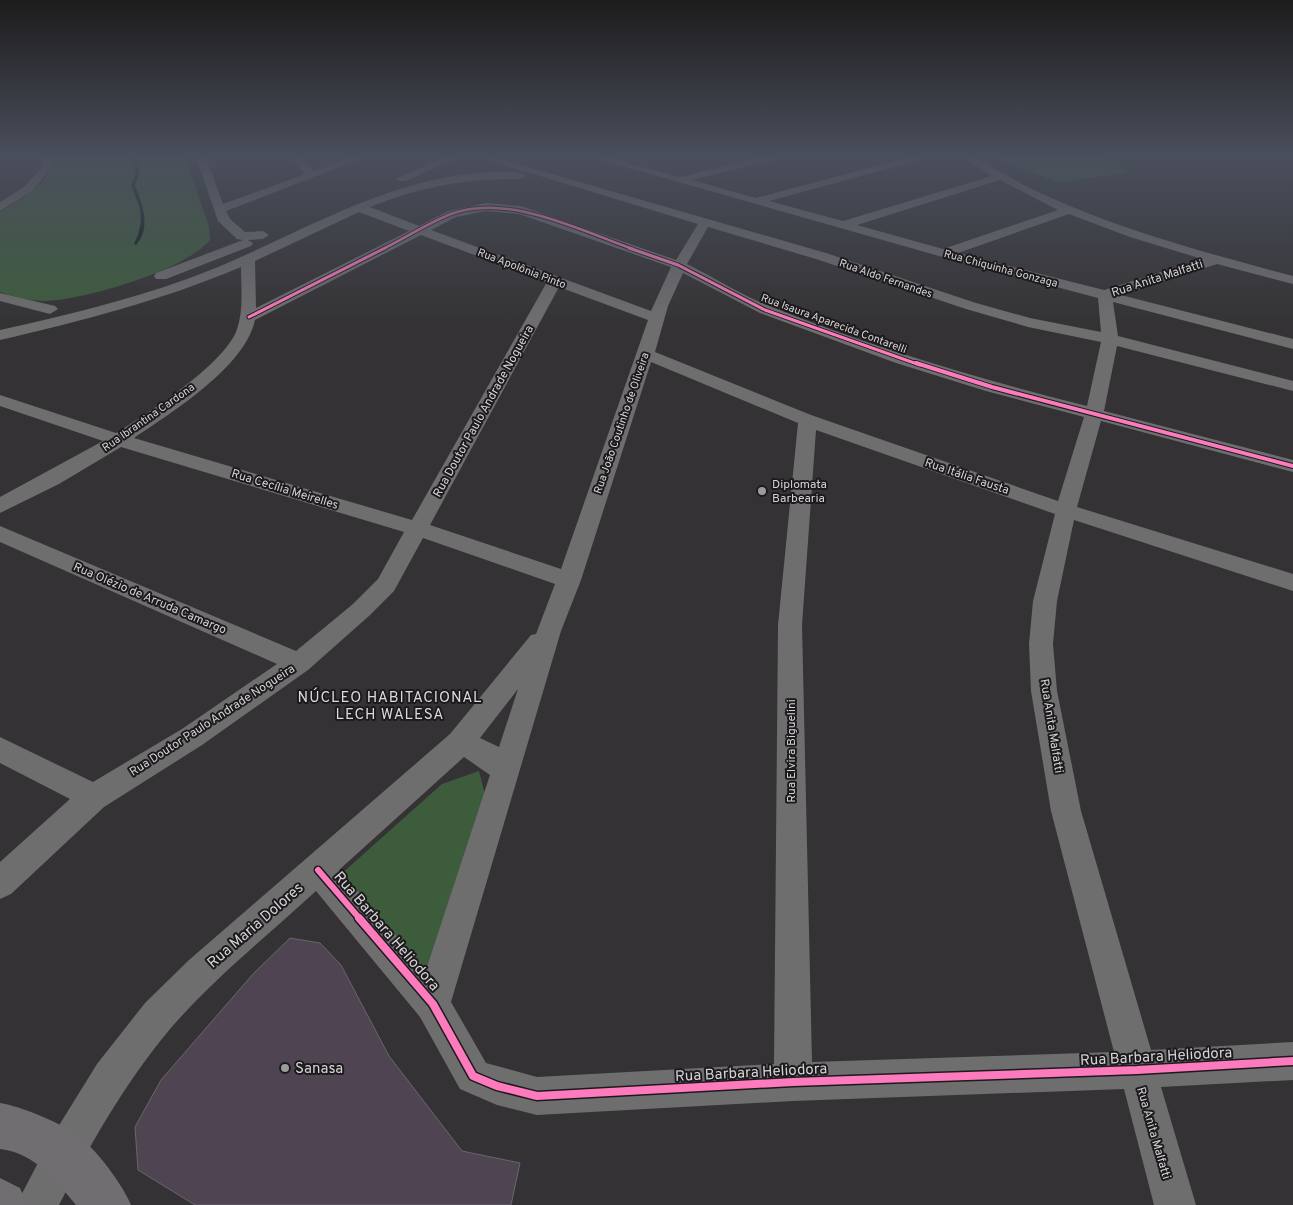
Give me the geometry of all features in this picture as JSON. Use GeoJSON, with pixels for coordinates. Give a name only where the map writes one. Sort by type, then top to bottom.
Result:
{"type":"FeatureCollection","features":[{"type":"Feature","properties":{"kind":"main road"},"geometry":{"type":"LineString","coordinates":[[0,1126],[16,1128],[64,1154],[107,1205]]}},
{"type":"Feature","properties":{"kind":"main road"},"geometry":{"type":"LineString","coordinates":[[0,1202],[3,1205]]}},
{"type":"Feature","properties":{"kind":"street"},"geometry":{"type":"LineString","coordinates":[[222,215],[226,213]]}},
{"type":"Feature","properties":{"kind":"street"},"geometry":{"type":"LineString","coordinates":[[289,225],[318,213]]}},
{"type":"Feature","properties":{"kind":"street"},"geometry":{"type":"LineString","coordinates":[[0,335],[73,318],[149,297],[248,259],[349,213]]}},
{"type":"Feature","properties":{"kind":"street","name":"Rua Apolônia Pinto"},"geometry":{"type":"LineString","coordinates":[[374,213],[656,318]]}},
{"type":"Feature","properties":{"kind":"street","name":"Rua Isaura Aparecida Contarelli"},"geometry":{"type":"LineString","coordinates":[[249,317],[420,230],[458,213]]}},
{"type":"Feature","properties":{"kind":"street","name":"Rua Isaura Aparecida Contarelli"},"geometry":{"type":"LineString","coordinates":[[528,213],[678,265],[765,310],[992,388],[1293,466]]}},
{"type":"Feature","properties":{"kind":"street","name":"Rua Aldo Fernandes"},"geometry":{"type":"LineString","coordinates":[[676,213],[821,256],[971,306],[1028,322],[1110,339],[1293,386]]}},
{"type":"Feature","properties":{"kind":"street","name":"Rua Chiquinha Gonzaga"},"geometry":{"type":"LineString","coordinates":[[804,213],[944,253],[1293,344]]}},
{"type":"Feature","properties":{"kind":"street"},"geometry":{"type":"LineString","coordinates":[[844,225],[882,213]]}},
{"type":"Feature","properties":{"kind":"street"},"geometry":{"type":"LineString","coordinates":[[944,253],[1058,213]]}},
{"type":"Feature","properties":{"kind":"street"},"geometry":{"type":"LineString","coordinates":[[1082,213],[1214,260],[1293,280]]}},
{"type":"Feature","properties":{"kind":"street"},"geometry":{"type":"LineString","coordinates":[[149,280],[268,234],[242,236],[222,215]]}},
{"type":"Feature","properties":{"kind":"street"},"geometry":{"type":"LineString","coordinates":[[204,260],[217,245],[222,215]]}},
{"type":"Feature","properties":{"kind":"street","name":"Rua João Coutinho de Oliveira"},"geometry":{"type":"LineString","coordinates":[[549,631],[569,580],[612,446],[646,354],[656,318],[678,265],[705,222]]}},
{"type":"Feature","properties":{"kind":"street","name":"Rua Ibrantina Cardona"},"geometry":{"type":"LineString","coordinates":[[0,506],[52,480],[119,440],[176,400],[210,372],[237,343],[249,317],[248,259]]}},
{"type":"Feature","properties":{"kind":"street","name":"Rua Anita Malfatti"},"geometry":{"type":"LineString","coordinates":[[1175,1205],[1066,811],[1044,691],[1041,644],[1045,601],[1066,510],[1094,414],[1110,339],[1105,295],[1214,260]]}},
{"type":"Feature","properties":{"kind":"street","name":"Rua Doutor Paulo Andrade Nogueira"},"geometry":{"type":"LineString","coordinates":[[0,883],[94,796],[192,737],[299,663],[361,610],[386,585],[555,281]]}},
{"type":"Feature","properties":{"kind":"street"},"geometry":{"type":"LineString","coordinates":[[0,297],[50,309]]}},
{"type":"Feature","properties":{"kind":"street"},"geometry":{"type":"LineString","coordinates":[[0,322],[66,305]]}},
{"type":"Feature","properties":{"kind":"street","name":"Rua Itália Fausta"},"geometry":{"type":"LineString","coordinates":[[646,354],[807,422],[1066,510],[1293,582]]}},
{"type":"Feature","properties":{"kind":"street","name":"Rua Cecília Meirelles"},"geometry":{"type":"LineString","coordinates":[[0,400],[119,440],[418,529],[569,580]]}},
{"type":"Feature","properties":{"kind":"street","name":"Rua Elvira Biguelini"},"geometry":{"type":"LineString","coordinates":[[793,1082],[790,625],[807,422]]}},
{"type":"Feature","properties":{"kind":"street","name":"Rua Olézio de Arruda Camargo"},"geometry":{"type":"LineString","coordinates":[[0,533],[299,663]]}},
{"type":"Feature","properties":{"kind":"street"},"geometry":{"type":"LineString","coordinates":[[433,1004],[549,631]]}},
{"type":"Feature","properties":{"kind":"street","name":"Rua Maria Dolores"},"geometry":{"type":"LineString","coordinates":[[37,1205],[64,1154],[110,1077],[158,1016],[201,972],[460,743],[549,631]]}},
{"type":"Feature","properties":{"kind":"street"},"geometry":{"type":"LineString","coordinates":[[460,743],[483,752],[495,760],[505,771]]}},
{"type":"Feature","properties":{"kind":"street"},"geometry":{"type":"LineString","coordinates":[[0,749],[94,796]]}},
{"type":"Feature","properties":{"kind":"street","name":"Rua Barbara Heliodora"},"geometry":{"type":"LineString","coordinates":[[318,870],[433,1004],[473,1076],[497,1086],[537,1096],[793,1082],[1137,1070],[1293,1061]]}},
{"type":"Feature","properties":{"kind":"green space"},"geometry":{"type":"Polygon","coordinates":[[[0,213],[204,213],[209,227],[210,240],[198,251],[158,272],[108,289],[62,299],[39,301],[0,292],[0,213]]]}},
{"type":"Feature","properties":{"kind":"green space"},"geometry":{"type":"Polygon","coordinates":[[[479,771],[488,806],[429,980],[340,875],[442,784],[479,771]]]}},
{"type":"Feature","properties":{"kind":"building","name":"Sanasa"},"geometry":{"type":"Polygon","coordinates":[[[290,938],[320,943],[341,965],[389,1056],[462,1151],[520,1163],[511,1205],[195,1205],[138,1170],[135,1127],[161,1080],[253,974],[290,938]]]}},
{"type":"Feature","properties":{"kind":"waterway"},"geometry":{"type":"LineString","coordinates":[[136,244],[142,228],[143,213]]}},
{"type":"Feature","properties":{"kind":"cycle path"},"geometry":{"type":"LineString","coordinates":[[249,317],[456,213]]}},
{"type":"Feature","properties":{"kind":"cycle path"},"geometry":{"type":"LineString","coordinates":[[530,213],[678,265],[765,310],[902,359],[992,387],[1293,466]]}},
{"type":"Feature","properties":{"kind":"cycle path"},"geometry":{"type":"LineString","coordinates":[[318,870],[433,1004],[473,1076],[497,1086],[537,1096],[793,1082],[1137,1070],[1293,1061]]}},
{"type":"Feature","properties":{"kind":"place","name":"Diplomata Barbearia"},"geometry":{"type":"Point","coordinates":[762,491]}},
{"type":"Feature","properties":{"kind":"place","name":"Sanasa"},"geometry":{"type":"Point","coordinates":[285,1068]}},
{"type":"Feature","properties":{"kind":"district","name":"NÚCLEO HABITACIONAL LECH WALESA"},"geometry":{"type":"Point","coordinates":[390,706]}}]}
